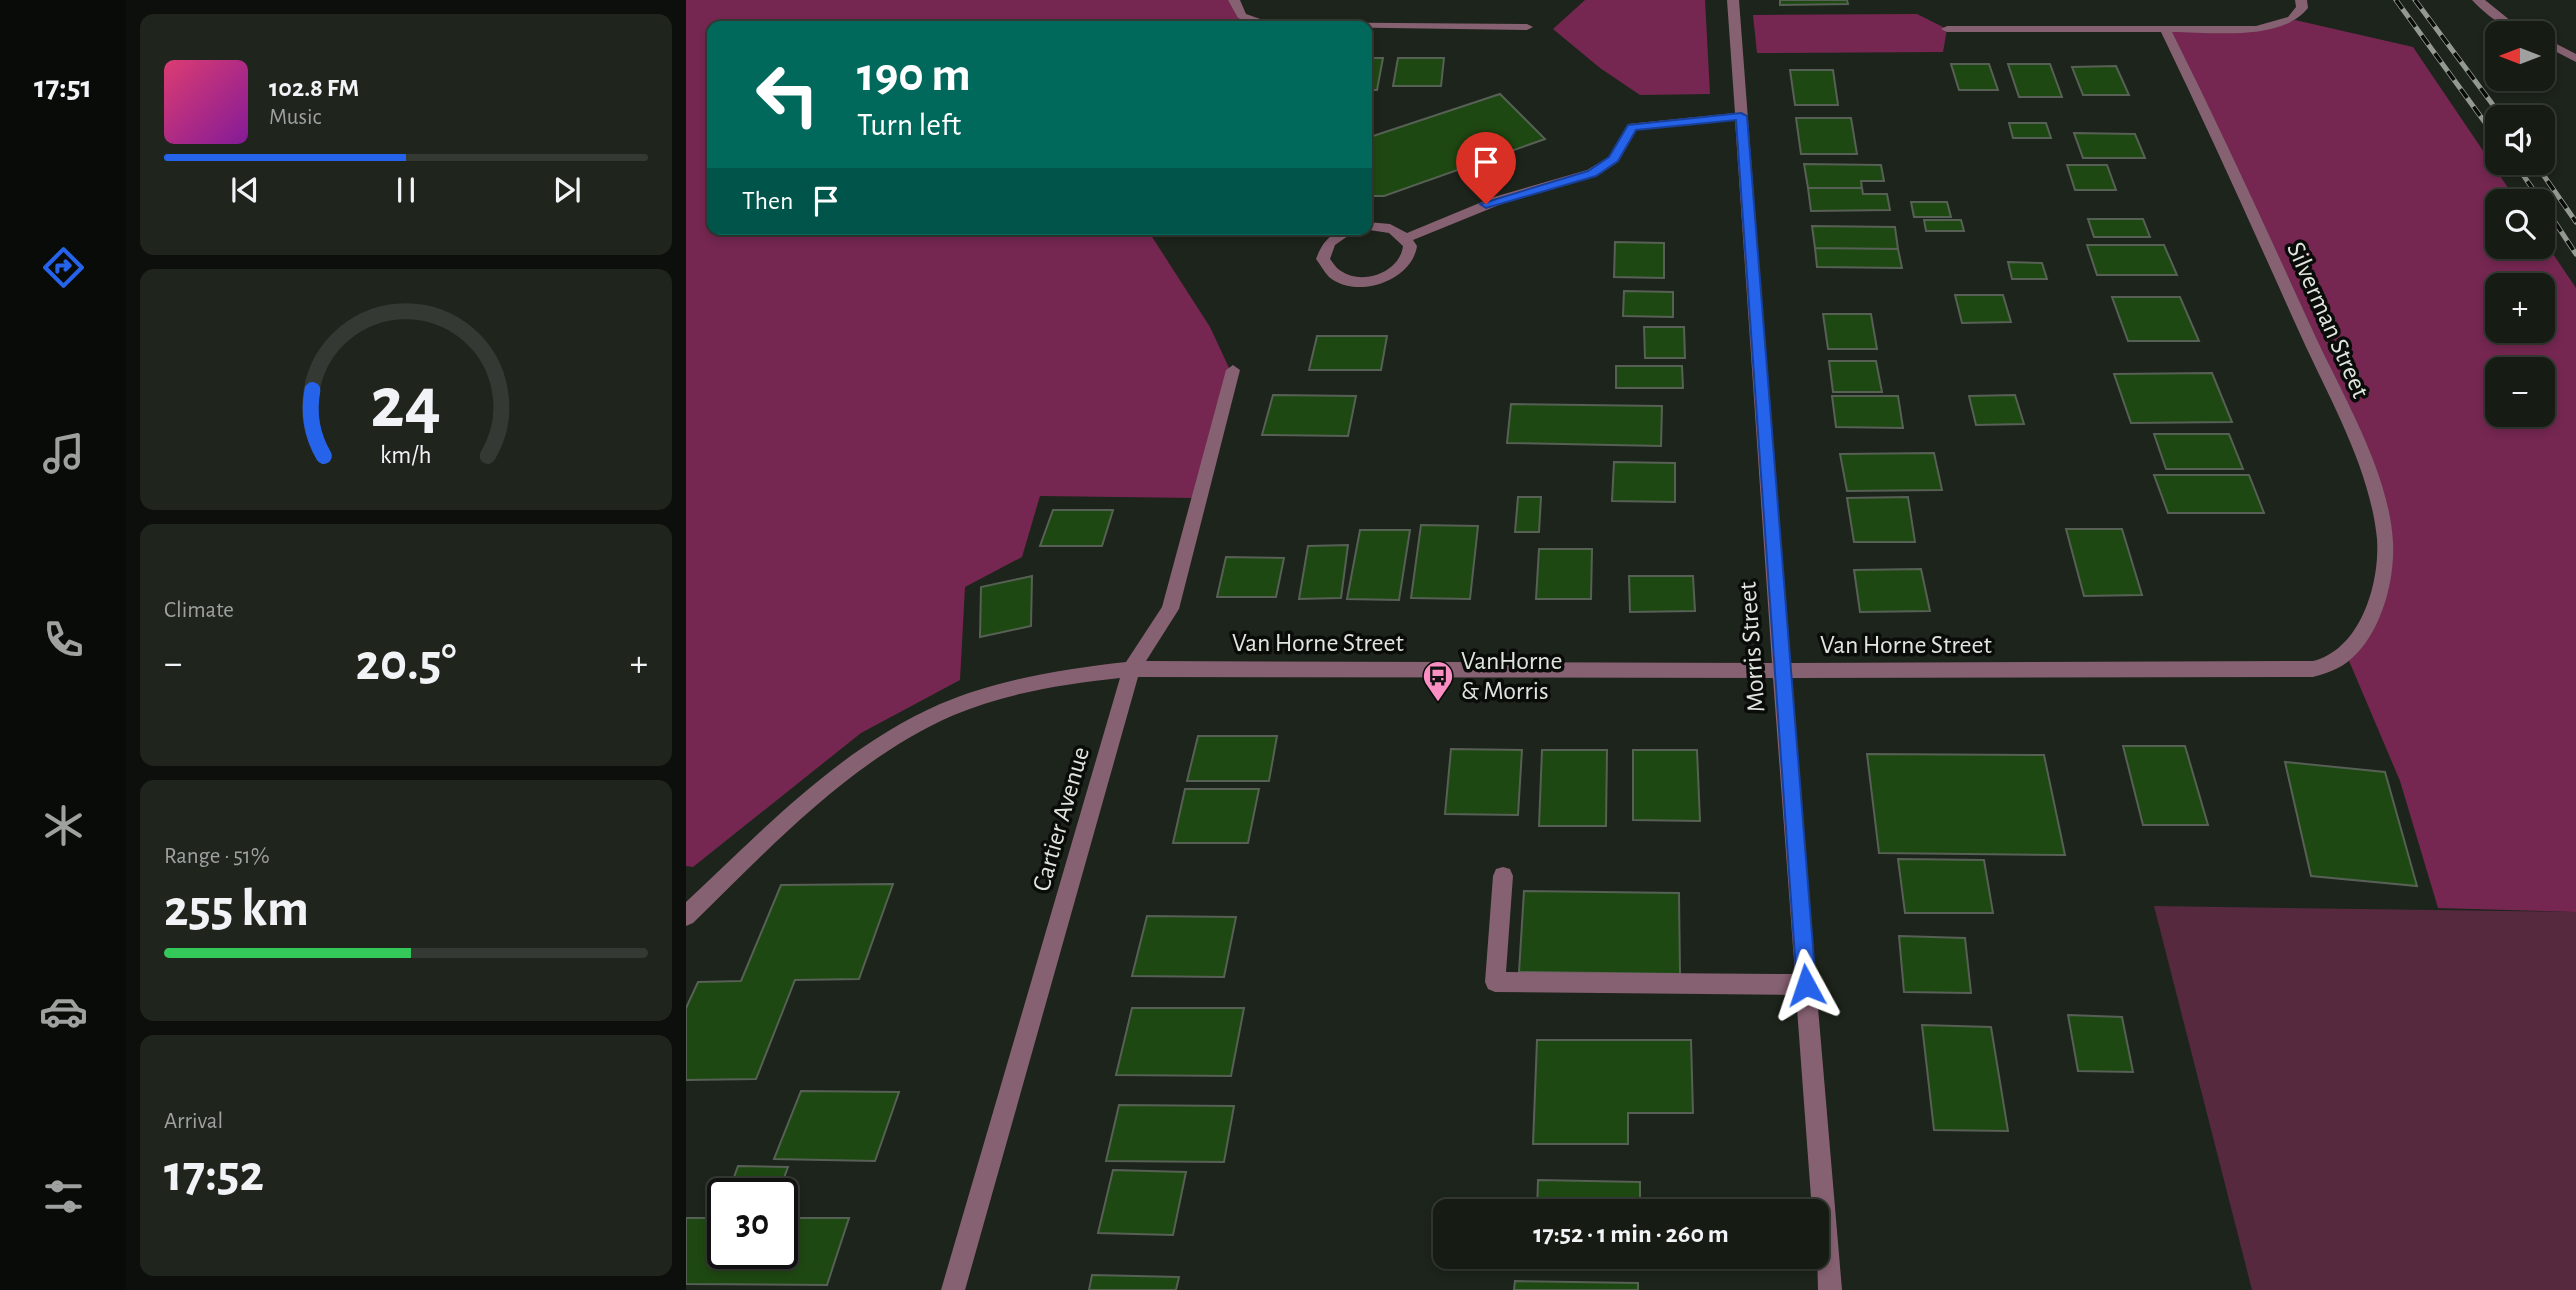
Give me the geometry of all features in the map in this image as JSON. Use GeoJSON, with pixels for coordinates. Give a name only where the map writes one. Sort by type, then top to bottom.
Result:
{"type":"FeatureCollection","features":[{"type":"Feature","properties":{"kind":"street"},"geometry":{"type":"LineString","coordinates":[[1234,0],[1242,16],[1258,21]]}},
{"type":"Feature","properties":{"kind":"street","name":"Morris Street"},"geometry":{"type":"LineString","coordinates":[[1733,0],[1781,671],[1830,1290]]}},
{"type":"Feature","properties":{"kind":"street"},"geometry":{"type":"LineString","coordinates":[[1947,29],[2256,29],[2292,19],[2302,8],[2301,0]]}},
{"type":"Feature","properties":{"kind":"street"},"geometry":{"type":"LineString","coordinates":[[2478,0],[2504,21]]}},
{"type":"Feature","properties":{"kind":"street"},"geometry":{"type":"LineString","coordinates":[[1372,25],[1528,27]]}},
{"type":"Feature","properties":{"kind":"street","name":"Silverman Street"},"geometry":{"type":"LineString","coordinates":[[2165,29],[2214,129],[2364,457],[2379,509],[2385,545],[2374,612],[2355,641]]}},
{"type":"Feature","properties":{"kind":"street"},"geometry":{"type":"LineString","coordinates":[[2555,47],[2576,59]]}},
{"type":"Feature","properties":{"kind":"street"},"geometry":{"type":"LineString","coordinates":[[1406,238],[1499,200],[1592,173],[1614,159],[1632,127],[1741,116]]}},
{"type":"Feature","properties":{"kind":"street"},"geometry":{"type":"LineString","coordinates":[[1341,235],[1329,243],[1323,259],[1327,268],[1341,278],[1358,282],[1380,280],[1400,270],[1409,259],[1410,246],[1406,238],[1393,229],[1372,227]]}},
{"type":"Feature","properties":{"kind":"street","name":"Cartier Avenue"},"geometry":{"type":"LineString","coordinates":[[954,1290],[1130,668],[1170,609],[1233,370]]}},
{"type":"Feature","properties":{"kind":"street","name":"Van Horne Street"},"geometry":{"type":"LineString","coordinates":[[686,916],[802,807],[864,756],[926,720],[994,694],[1055,677],[1130,668],[1781,671],[2314,669],[2336,662],[2355,641]]}},
{"type":"Feature","properties":{"kind":"street"},"geometry":{"type":"LineString","coordinates":[[1503,876],[1495,982],[1806,985]]}},
{"type":"Feature","properties":{"kind":"shaded area"},"geometry":{"type":"Polygon","coordinates":[[[686,0],[1232,0],[1250,21],[707,21],[707,235],[1151,235],[1210,327],[1230,370],[1196,498],[1040,496],[1022,557],[965,587],[960,680],[861,733],[693,867],[686,866],[686,0]]]}},
{"type":"Feature","properties":{"kind":"shaded area"},"geometry":{"type":"Polygon","coordinates":[[[1585,0],[1705,0],[1710,94],[1640,95],[1600,68],[1553,29],[1585,0]]]}},
{"type":"Feature","properties":{"kind":"shaded area"},"geometry":{"type":"Polygon","coordinates":[[[1917,14],[1947,29],[1943,52],[1757,53],[1753,15],[1917,14]]]}},
{"type":"Feature","properties":{"kind":"shaded area"},"geometry":{"type":"Polygon","coordinates":[[[2295,20],[2413,47],[2485,154],[2485,175],[2499,175],[2509,189],[2485,189],[2485,259],[2555,259],[2555,257],[2576,288],[2576,912],[2438,908],[2400,781],[2344,649],[2372,611],[2382,543],[2361,457],[2163,30],[2270,28],[2295,20]]]}},
{"type":"Feature","properties":{"kind":"shaded area"},"geometry":{"type":"Polygon","coordinates":[[[2154,906],[2576,912],[2576,1290],[2252,1290],[2154,906]]]}},
{"type":"Feature","properties":{"kind":"building"},"geometry":{"type":"Polygon","coordinates":[[[1780,0],[1847,0],[1848,4],[1780,5],[1780,0]]]}},
{"type":"Feature","properties":{"kind":"building"},"geometry":{"type":"Polygon","coordinates":[[[1372,58],[1383,58],[1377,90],[1372,90],[1372,58]]]}},
{"type":"Feature","properties":{"kind":"building"},"geometry":{"type":"Polygon","coordinates":[[[1398,58],[1444,58],[1441,86],[1393,86],[1398,58]]]}},
{"type":"Feature","properties":{"kind":"building"},"geometry":{"type":"Polygon","coordinates":[[[1951,64],[1989,64],[1998,90],[1959,90],[1951,64]]]}},
{"type":"Feature","properties":{"kind":"building"},"geometry":{"type":"Polygon","coordinates":[[[2008,64],[2050,64],[2062,97],[2019,97],[2008,64]]]}},
{"type":"Feature","properties":{"kind":"building"},"geometry":{"type":"Polygon","coordinates":[[[2116,66],[2129,95],[2083,95],[2072,67],[2116,66]]]}},
{"type":"Feature","properties":{"kind":"building"},"geometry":{"type":"Polygon","coordinates":[[[1790,70],[1833,70],[1838,105],[1795,105],[1790,70]]]}},
{"type":"Feature","properties":{"kind":"building"},"geometry":{"type":"Polygon","coordinates":[[[1500,94],[1545,139],[1384,196],[1372,196],[1372,136],[1500,94]]]}},
{"type":"Feature","properties":{"kind":"building"},"geometry":{"type":"Polygon","coordinates":[[[1796,118],[1851,118],[1857,154],[1801,154],[1796,118]]]}},
{"type":"Feature","properties":{"kind":"building"},"geometry":{"type":"Polygon","coordinates":[[[2009,123],[2046,123],[2051,138],[2013,138],[2009,123]]]}},
{"type":"Feature","properties":{"kind":"building"},"geometry":{"type":"Polygon","coordinates":[[[2074,133],[2135,134],[2145,158],[2083,158],[2074,133]]]}},
{"type":"Feature","properties":{"kind":"building"},"geometry":{"type":"Polygon","coordinates":[[[1804,164],[1881,165],[1884,181],[1861,181],[1862,188],[1808,188],[1804,164]]]}},
{"type":"Feature","properties":{"kind":"building"},"geometry":{"type":"Polygon","coordinates":[[[2067,165],[2107,165],[2116,190],[2075,190],[2067,165]]]}},
{"type":"Feature","properties":{"kind":"building"},"geometry":{"type":"Polygon","coordinates":[[[1808,188],[1862,188],[1863,194],[1887,194],[1890,210],[1811,211],[1808,188]]]}},
{"type":"Feature","properties":{"kind":"building"},"geometry":{"type":"Polygon","coordinates":[[[1911,202],[1947,202],[1951,217],[1914,217],[1911,202]]]}},
{"type":"Feature","properties":{"kind":"building"},"geometry":{"type":"Polygon","coordinates":[[[2088,219],[2143,219],[2150,237],[2094,237],[2088,219]]]}},
{"type":"Feature","properties":{"kind":"building"},"geometry":{"type":"Polygon","coordinates":[[[1924,220],[1961,220],[1964,231],[1926,231],[1924,220]]]}},
{"type":"Feature","properties":{"kind":"building"},"geometry":{"type":"Polygon","coordinates":[[[1812,226],[1895,227],[1898,249],[1815,248],[1812,226]]]}},
{"type":"Feature","properties":{"kind":"building"},"geometry":{"type":"Polygon","coordinates":[[[1615,242],[1664,243],[1664,278],[1614,277],[1615,242]]]}},
{"type":"Feature","properties":{"kind":"building"},"geometry":{"type":"Polygon","coordinates":[[[2087,245],[2164,245],[2177,275],[2097,275],[2087,245]]]}},
{"type":"Feature","properties":{"kind":"building"},"geometry":{"type":"Polygon","coordinates":[[[1815,248],[1898,249],[1902,268],[1817,267],[1815,248]]]}},
{"type":"Feature","properties":{"kind":"building"},"geometry":{"type":"Polygon","coordinates":[[[2008,262],[2042,263],[2047,279],[2012,279],[2008,262]]]}},
{"type":"Feature","properties":{"kind":"building"},"geometry":{"type":"Polygon","coordinates":[[[1624,291],[1673,292],[1673,317],[1623,316],[1624,291]]]}},
{"type":"Feature","properties":{"kind":"building"},"geometry":{"type":"Polygon","coordinates":[[[1955,295],[2003,295],[2011,322],[1962,323],[1955,295]]]}},
{"type":"Feature","properties":{"kind":"building"},"geometry":{"type":"Polygon","coordinates":[[[2112,297],[2180,297],[2199,341],[2128,341],[2112,297]]]}},
{"type":"Feature","properties":{"kind":"building"},"geometry":{"type":"Polygon","coordinates":[[[1823,314],[1871,314],[1877,349],[1828,349],[1823,314]]]}},
{"type":"Feature","properties":{"kind":"building"},"geometry":{"type":"Polygon","coordinates":[[[1644,327],[1684,327],[1685,358],[1645,358],[1644,327]]]}},
{"type":"Feature","properties":{"kind":"building"},"geometry":{"type":"Polygon","coordinates":[[[1317,336],[1387,336],[1381,370],[1309,370],[1317,336]]]}},
{"type":"Feature","properties":{"kind":"building"},"geometry":{"type":"Polygon","coordinates":[[[1829,361],[1876,361],[1882,392],[1833,392],[1829,361]]]}},
{"type":"Feature","properties":{"kind":"building"},"geometry":{"type":"Polygon","coordinates":[[[1616,366],[1682,366],[1683,388],[1616,388],[1616,366]]]}},
{"type":"Feature","properties":{"kind":"building"},"geometry":{"type":"Polygon","coordinates":[[[2212,373],[2232,422],[2131,423],[2114,374],[2212,373]]]}},
{"type":"Feature","properties":{"kind":"building"},"geometry":{"type":"Polygon","coordinates":[[[1273,395],[1356,396],[1348,436],[1262,435],[1273,395]]]}},
{"type":"Feature","properties":{"kind":"building"},"geometry":{"type":"Polygon","coordinates":[[[2015,395],[2024,424],[1976,425],[1969,396],[2015,395]]]}},
{"type":"Feature","properties":{"kind":"building"},"geometry":{"type":"Polygon","coordinates":[[[1832,396],[1898,396],[1903,428],[1836,427],[1832,396]]]}},
{"type":"Feature","properties":{"kind":"building"},"geometry":{"type":"Polygon","coordinates":[[[1511,404],[1662,406],[1661,446],[1507,443],[1511,404]]]}},
{"type":"Feature","properties":{"kind":"building"},"geometry":{"type":"Polygon","coordinates":[[[2154,434],[2229,434],[2243,469],[2166,469],[2154,434]]]}},
{"type":"Feature","properties":{"kind":"building"},"geometry":{"type":"Polygon","coordinates":[[[1934,453],[1942,490],[1847,491],[1840,454],[1934,453]]]}},
{"type":"Feature","properties":{"kind":"building"},"geometry":{"type":"Polygon","coordinates":[[[1614,462],[1675,463],[1675,502],[1612,501],[1614,462]]]}},
{"type":"Feature","properties":{"kind":"building"},"geometry":{"type":"Polygon","coordinates":[[[2154,475],[2249,475],[2264,513],[2168,513],[2154,475]]]}},
{"type":"Feature","properties":{"kind":"building"},"geometry":{"type":"Polygon","coordinates":[[[1518,497],[1541,497],[1539,532],[1515,532],[1518,497]]]}},
{"type":"Feature","properties":{"kind":"building"},"geometry":{"type":"Polygon","coordinates":[[[1908,497],[1915,542],[1854,542],[1847,498],[1908,497]]]}},
{"type":"Feature","properties":{"kind":"building"},"geometry":{"type":"Polygon","coordinates":[[[1053,510],[1113,510],[1102,546],[1040,546],[1053,510]]]}},
{"type":"Feature","properties":{"kind":"building"},"geometry":{"type":"Polygon","coordinates":[[[1421,525],[1478,526],[1470,599],[1411,598],[1421,525]]]}},
{"type":"Feature","properties":{"kind":"building"},"geometry":{"type":"Polygon","coordinates":[[[2066,529],[2122,529],[2142,595],[2084,596],[2066,529]]]}},
{"type":"Feature","properties":{"kind":"building"},"geometry":{"type":"Polygon","coordinates":[[[1360,530],[1410,530],[1399,600],[1347,599],[1360,530]]]}},
{"type":"Feature","properties":{"kind":"building"},"geometry":{"type":"Polygon","coordinates":[[[1348,545],[1341,598],[1299,599],[1308,546],[1348,545]]]}},
{"type":"Feature","properties":{"kind":"building"},"geometry":{"type":"Polygon","coordinates":[[[1539,549],[1592,549],[1591,599],[1536,599],[1539,549]]]}},
{"type":"Feature","properties":{"kind":"building"},"geometry":{"type":"Polygon","coordinates":[[[1226,557],[1284,558],[1276,597],[1217,597],[1226,557]]]}},
{"type":"Feature","properties":{"kind":"building"},"geometry":{"type":"Polygon","coordinates":[[[1921,569],[1930,611],[1860,612],[1854,570],[1921,569]]]}},
{"type":"Feature","properties":{"kind":"building"},"geometry":{"type":"Polygon","coordinates":[[[1032,576],[1031,626],[980,637],[981,587],[1032,576]]]}},
{"type":"Feature","properties":{"kind":"building"},"geometry":{"type":"Polygon","coordinates":[[[1629,576],[1693,576],[1695,611],[1630,612],[1629,576]]]}},
{"type":"Feature","properties":{"kind":"building"},"geometry":{"type":"Polygon","coordinates":[[[1198,736],[1277,736],[1269,781],[1187,781],[1198,736]]]}},
{"type":"Feature","properties":{"kind":"building"},"geometry":{"type":"Polygon","coordinates":[[[2123,746],[2185,746],[2208,825],[2143,825],[2123,746]]]}},
{"type":"Feature","properties":{"kind":"building"},"geometry":{"type":"Polygon","coordinates":[[[1451,749],[1522,750],[1518,815],[1445,814],[1451,749]]]}},
{"type":"Feature","properties":{"kind":"building"},"geometry":{"type":"Polygon","coordinates":[[[1542,750],[1607,750],[1606,826],[1539,826],[1542,750]]]}},
{"type":"Feature","properties":{"kind":"building"},"geometry":{"type":"Polygon","coordinates":[[[1633,750],[1697,750],[1700,821],[1633,820],[1633,750]]]}},
{"type":"Feature","properties":{"kind":"building"},"geometry":{"type":"Polygon","coordinates":[[[1867,754],[2044,755],[2065,855],[1879,853],[1867,754]]]}},
{"type":"Feature","properties":{"kind":"building"},"geometry":{"type":"Polygon","coordinates":[[[2285,762],[2385,772],[2417,886],[2311,876],[2285,762]]]}},
{"type":"Feature","properties":{"kind":"building"},"geometry":{"type":"Polygon","coordinates":[[[1185,789],[1259,789],[1248,843],[1173,843],[1185,789]]]}},
{"type":"Feature","properties":{"kind":"building"},"geometry":{"type":"Polygon","coordinates":[[[1898,859],[1984,860],[1993,913],[1905,913],[1898,859]]]}},
{"type":"Feature","properties":{"kind":"building"},"geometry":{"type":"Polygon","coordinates":[[[893,884],[859,979],[795,980],[756,1079],[686,1080],[686,1008],[698,982],[741,981],[781,885],[893,884]]]}},
{"type":"Feature","properties":{"kind":"building"},"geometry":{"type":"Polygon","coordinates":[[[1524,891],[1679,893],[1680,974],[1519,972],[1524,891]]]}},
{"type":"Feature","properties":{"kind":"building"},"geometry":{"type":"Polygon","coordinates":[[[1147,916],[1236,917],[1224,977],[1132,976],[1147,916]]]}},
{"type":"Feature","properties":{"kind":"building"},"geometry":{"type":"Polygon","coordinates":[[[1899,936],[1965,938],[1971,993],[1904,992],[1899,936]]]}},
{"type":"Feature","properties":{"kind":"building"},"geometry":{"type":"Polygon","coordinates":[[[1132,1008],[1244,1008],[1231,1076],[1116,1075],[1132,1008]]]}},
{"type":"Feature","properties":{"kind":"building"},"geometry":{"type":"Polygon","coordinates":[[[2068,1015],[2122,1017],[2133,1072],[2078,1071],[2068,1015]]]}},
{"type":"Feature","properties":{"kind":"building"},"geometry":{"type":"Polygon","coordinates":[[[1922,1025],[1991,1027],[2008,1131],[1934,1130],[1922,1025]]]}},
{"type":"Feature","properties":{"kind":"building"},"geometry":{"type":"Polygon","coordinates":[[[1537,1040],[1691,1040],[1693,1113],[1628,1113],[1628,1144],[1533,1144],[1537,1040]]]}},
{"type":"Feature","properties":{"kind":"building"},"geometry":{"type":"Polygon","coordinates":[[[801,1091],[899,1092],[875,1161],[774,1159],[801,1091]]]}},
{"type":"Feature","properties":{"kind":"building"},"geometry":{"type":"Polygon","coordinates":[[[1119,1105],[1234,1106],[1224,1162],[1106,1161],[1119,1105]]]}},
{"type":"Feature","properties":{"kind":"building"},"geometry":{"type":"Polygon","coordinates":[[[738,1166],[788,1167],[784,1178],[734,1178],[738,1166]]]}},
{"type":"Feature","properties":{"kind":"building"},"geometry":{"type":"Polygon","coordinates":[[[1113,1170],[1186,1172],[1173,1235],[1098,1233],[1113,1170]]]}},
{"type":"Feature","properties":{"kind":"building"},"geometry":{"type":"Polygon","coordinates":[[[1538,1180],[1640,1182],[1640,1199],[1537,1199],[1538,1180]]]}},
{"type":"Feature","properties":{"kind":"building"},"geometry":{"type":"Polygon","coordinates":[[[686,1218],[707,1218],[707,1269],[798,1269],[798,1218],[849,1218],[827,1285],[686,1284],[686,1218]]]}},
{"type":"Feature","properties":{"kind":"building"},"geometry":{"type":"Polygon","coordinates":[[[1092,1275],[1179,1277],[1176,1290],[1089,1290],[1092,1275]]]}},
{"type":"Feature","properties":{"kind":"building"},"geometry":{"type":"Polygon","coordinates":[[[1515,1281],[1638,1283],[1638,1290],[1514,1290],[1515,1281]]]}},
{"type":"Feature","properties":{"kind":"railway"},"geometry":{"type":"LineString","coordinates":[[2396,0],[2485,122]]}},
{"type":"Feature","properties":{"kind":"railway"},"geometry":{"type":"LineString","coordinates":[[2415,0],[2493,105]]}},
{"type":"Feature","properties":{"kind":"railway"},"geometry":{"type":"LineString","coordinates":[[2523,175],[2533,189]]}},
{"type":"Feature","properties":{"kind":"railway"},"geometry":{"type":"LineString","coordinates":[[2543,175],[2576,222]]}},
{"type":"Feature","properties":{"kind":"railway"},"geometry":{"type":"LineString","coordinates":[[2555,222],[2576,254]]}},
{"type":"Feature","properties":{"kind":"place","name":"VanHorne & Morris"},"geometry":{"type":"Point","coordinates":[1438,703]}},
{"type":"Feature","properties":{"kind":"route"},"geometry":{"type":"LineString","coordinates":[[1486,204],[1592,173],[1614,159],[1632,127],[1741,116],[1806,985]]}}]}
